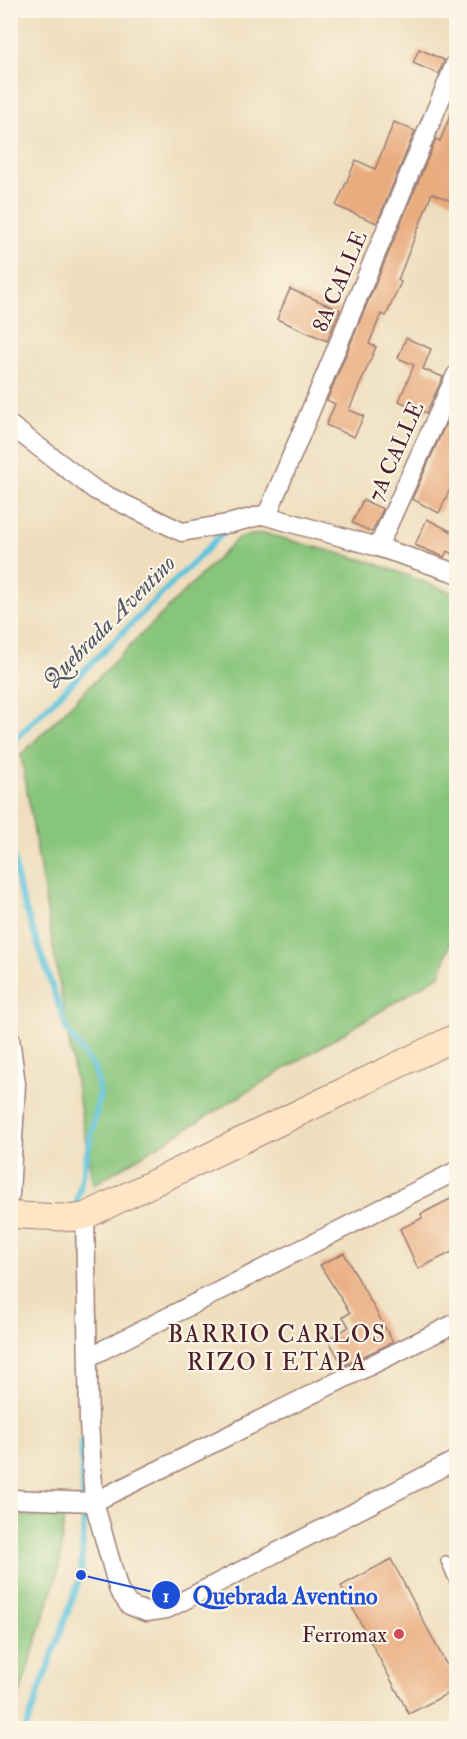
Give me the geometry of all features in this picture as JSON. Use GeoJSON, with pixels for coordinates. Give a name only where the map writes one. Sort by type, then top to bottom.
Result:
{"type":"FeatureCollection","features":[{"type":"Feature","properties":{"kind":"street","name":"8A CALLE"},"geometry":{"type":"LineString","coordinates":[[263,515],[267,515],[456,62]]}},
{"type":"Feature","properties":{"kind":"street","name":"7A CALLE"},"geometry":{"type":"LineString","coordinates":[[378,547],[456,375]]}},
{"type":"Feature","properties":{"kind":"street"},"geometry":{"type":"LineString","coordinates":[[10,425],[95,490],[182,532],[263,515],[378,547],[456,573]]}},
{"type":"Feature","properties":{"kind":"street"},"geometry":{"type":"LineString","coordinates":[[10,1215],[72,1218],[85,1216],[456,1037]]}},
{"type":"Feature","properties":{"kind":"street"},"geometry":{"type":"LineString","coordinates":[[10,1038],[16,1084],[10,1195]]}},
{"type":"Feature","properties":{"kind":"street"},"geometry":{"type":"LineString","coordinates":[[89,1357],[456,1170]]}},
{"type":"Feature","properties":{"kind":"street"},"geometry":{"type":"LineString","coordinates":[[85,1216],[89,1423],[94,1502],[119,1591],[129,1605],[146,1612],[167,1609],[456,1460]]}},
{"type":"Feature","properties":{"kind":"street"},"geometry":{"type":"LineString","coordinates":[[10,1498],[94,1502],[456,1323]]}},
{"type":"Feature","properties":{"kind":"lane"},"geometry":{"type":"LineString","coordinates":[[446,1561],[456,1584]]}},
{"type":"Feature","properties":{"kind":"green space"},"geometry":{"type":"Polygon","coordinates":[[[263,533],[371,562],[456,594],[456,926],[440,975],[93,1185],[21,755],[238,538],[263,533]]]}},
{"type":"Feature","properties":{"kind":"green space"},"geometry":{"type":"Polygon","coordinates":[[[11,1516],[64,1517],[59,1569],[11,1722],[11,1516]]]}},
{"type":"Feature","properties":{"kind":"building"},"geometry":{"type":"Polygon","coordinates":[[[419,49],[444,60],[439,74],[413,63],[419,49]]]}},
{"type":"Feature","properties":{"kind":"building"},"geometry":{"type":"Polygon","coordinates":[[[456,101],[456,203],[432,193],[398,280],[401,282],[386,316],[381,314],[369,344],[376,347],[349,410],[364,416],[354,437],[326,425],[335,404],[327,400],[436,139],[440,141],[456,101]]]}},
{"type":"Feature","properties":{"kind":"building"},"geometry":{"type":"Polygon","coordinates":[[[394,122],[415,131],[377,223],[336,206],[356,160],[375,169],[394,122]]]}},
{"type":"Feature","properties":{"kind":"building"},"geometry":{"type":"Polygon","coordinates":[[[290,289],[340,310],[327,341],[277,319],[290,289]]]}},
{"type":"Feature","properties":{"kind":"building"},"geometry":{"type":"Polygon","coordinates":[[[406,338],[431,349],[423,369],[443,377],[426,413],[399,401],[414,365],[398,358],[406,338]]]}},
{"type":"Feature","properties":{"kind":"building"},"geometry":{"type":"Polygon","coordinates":[[[456,401],[456,476],[439,513],[412,499],[456,401]]]}},
{"type":"Feature","properties":{"kind":"building"},"geometry":{"type":"Polygon","coordinates":[[[363,500],[383,509],[372,532],[352,523],[363,500]]]}},
{"type":"Feature","properties":{"kind":"building"},"geometry":{"type":"Polygon","coordinates":[[[427,519],[456,534],[456,556],[447,551],[444,557],[415,545],[427,519]]]}},
{"type":"Feature","properties":{"kind":"building"},"geometry":{"type":"Polygon","coordinates":[[[456,1196],[456,1250],[418,1269],[400,1229],[422,1218],[421,1214],[456,1196]]]}},
{"type":"Feature","properties":{"kind":"building"},"geometry":{"type":"Polygon","coordinates":[[[344,1253],[393,1342],[343,1366],[328,1339],[349,1327],[343,1317],[350,1313],[320,1265],[344,1253]]]}},
{"type":"Feature","properties":{"kind":"building","name":"Ferromax"},"geometry":{"type":"Polygon","coordinates":[[[391,1559],[456,1683],[456,1689],[409,1714],[341,1586],[391,1559]]]}},
{"type":"Feature","properties":{"kind":"waterway","name":"Quebrada Aventino"},"geometry":{"type":"LineString","coordinates":[[10,744],[226,530]]}},
{"type":"Feature","properties":{"kind":"waterway","name":"Quebrada Aventino"},"geometry":{"type":"LineString","coordinates":[[10,838],[20,892],[67,1030],[95,1070],[100,1093],[75,1210]]}},
{"type":"Feature","properties":{"kind":"waterway","name":"Quebrada Aventino"},"geometry":{"type":"LineString","coordinates":[[26,1728],[81,1575],[84,1521],[81,1441]]}},
{"type":"Feature","properties":{"kind":"place","name":"Quebrada Aventino"},"geometry":{"type":"Point","coordinates":[81,1575]}},
{"type":"Feature","properties":{"kind":"place","name":"Ferromax"},"geometry":{"type":"Point","coordinates":[399,1634]}},
{"type":"Feature","properties":{"kind":"district","name":"BARRIO CARLOS RIZO I ETAPA"},"geometry":{"type":"Point","coordinates":[277,1348]}}]}
